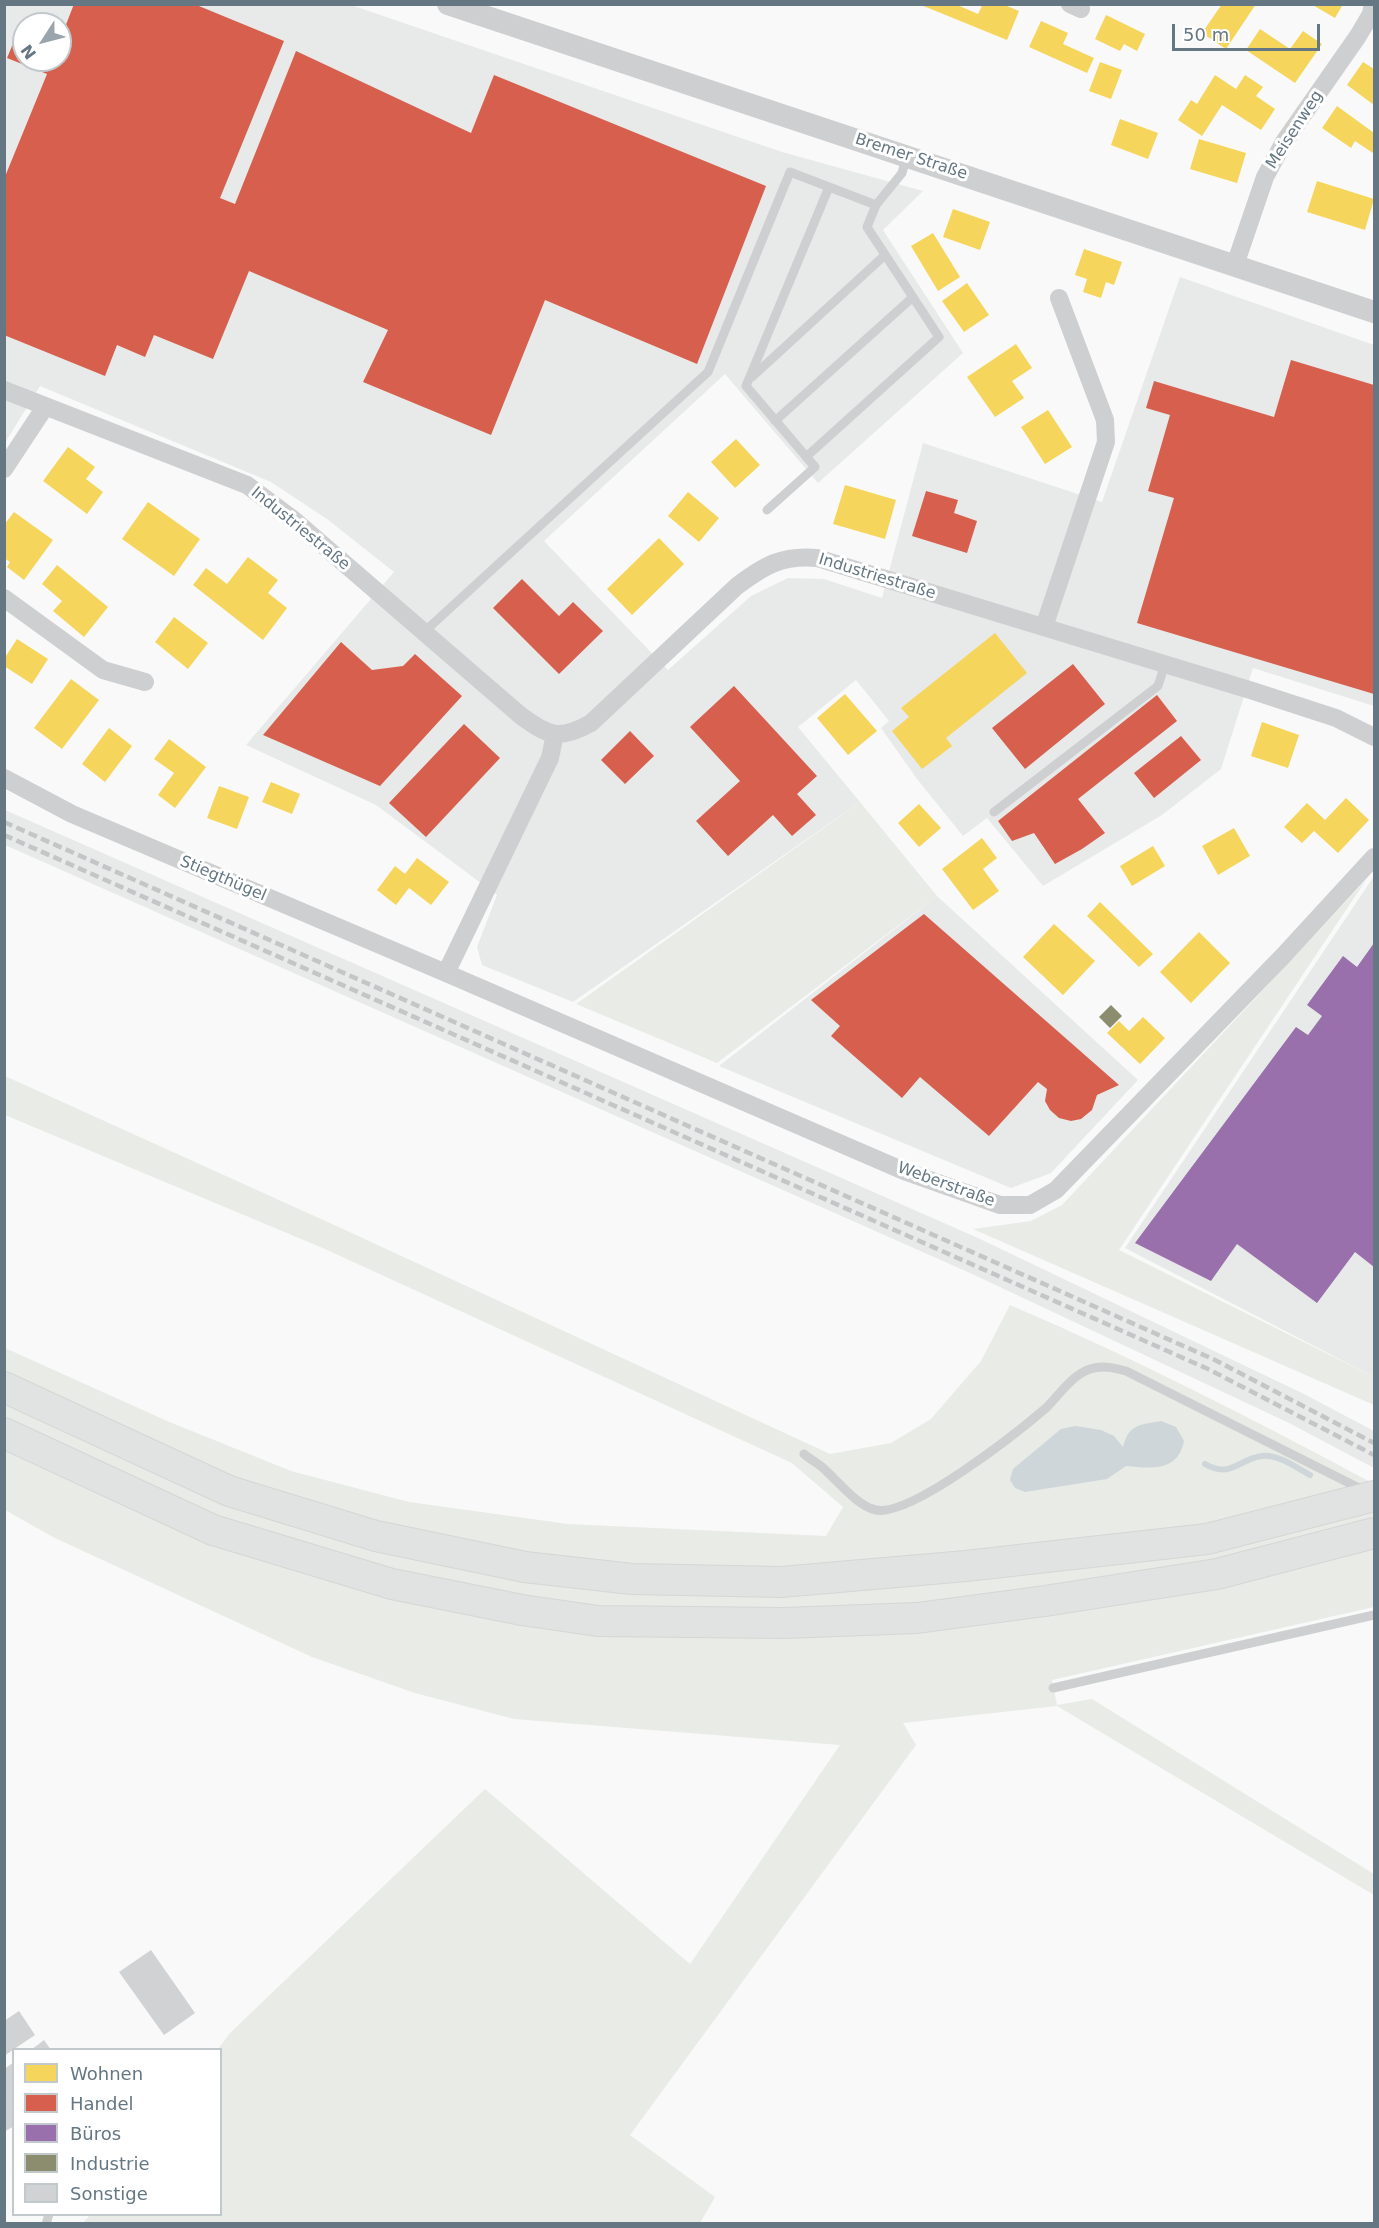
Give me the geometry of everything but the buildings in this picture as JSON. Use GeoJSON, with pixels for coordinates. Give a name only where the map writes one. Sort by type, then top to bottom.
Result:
{"type":"FeatureCollection","features":[{"type":"Feature","properties":{"kind":"highway"},"geometry":{"type":"LineString","coordinates":[[4,1387],[229,1491],[376,1536],[525,1567],[632,1579],[781,1582],[966,1566],[1207,1539],[1374,1496]]}},
{"type":"Feature","properties":{"kind":"highway"},"geometry":{"type":"LineString","coordinates":[[4,1433],[213,1530],[392,1584],[522,1610],[598,1621],[784,1623],[916,1618],[1045,1602],[1217,1574],[1374,1533]]}},
{"type":"Feature","properties":{"kind":"street","name":"Bremer Straße"},"geometry":{"type":"LineString","coordinates":[[448,4],[1374,312]]}},
{"type":"Feature","properties":{"kind":"street","name":"Meisenweg"},"geometry":{"type":"LineString","coordinates":[[1235,265],[1270,168],[1284,142],[1373,11]]}},
{"type":"Feature","properties":{"kind":"street"},"geometry":{"type":"LineString","coordinates":[[1044,627],[1106,442],[1105,420],[1059,298]]}},
{"type":"Feature","properties":{"kind":"street","name":"Industriestraße"},"geometry":{"type":"LineString","coordinates":[[4,390],[247,485],[294,520],[539,730],[555,734],[574,733],[591,723],[737,586],[760,569],[780,560],[798,556],[817,558],[1165,664],[1336,718],[1374,736]]}},
{"type":"Feature","properties":{"kind":"street"},"geometry":{"type":"LineString","coordinates":[[4,469],[45,407]]}},
{"type":"Feature","properties":{"kind":"street"},"geometry":{"type":"LineString","coordinates":[[4,598],[103,670],[145,682]]}},
{"type":"Feature","properties":{"kind":"street"},"geometry":{"type":"LineString","coordinates":[[446,973],[537,792],[550,758],[555,734]]}},
{"type":"Feature","properties":{"kind":"street","name":"Stiegthügel"},"geometry":{"type":"LineString","coordinates":[[4,778],[72,814],[446,973]]}},
{"type":"Feature","properties":{"kind":"street","name":"Weberstraße"},"geometry":{"type":"LineString","coordinates":[[446,973],[904,1171],[1000,1204],[1030,1205],[1056,1190],[1284,956],[1374,857]]}},
{"type":"Feature","properties":{"kind":"lane"},"geometry":{"type":"LineString","coordinates":[[806,457],[939,337],[867,226],[876,205],[902,173],[907,156]]}},
{"type":"Feature","properties":{"kind":"lane"},"geometry":{"type":"LineString","coordinates":[[424,632],[708,372],[790,172],[876,205]]}},
{"type":"Feature","properties":{"kind":"lane"},"geometry":{"type":"LineString","coordinates":[[767,510],[815,467],[746,386],[829,187]]}},
{"type":"Feature","properties":{"kind":"lane"},"geometry":{"type":"LineString","coordinates":[[750,378],[885,255]]}},
{"type":"Feature","properties":{"kind":"lane"},"geometry":{"type":"LineString","coordinates":[[775,421],[913,297]]}},
{"type":"Feature","properties":{"kind":"lane"},"geometry":{"type":"LineString","coordinates":[[994,812],[1158,686],[1165,664]]}},
{"type":"Feature","properties":{"kind":"lane"},"geometry":{"type":"LineString","coordinates":[[804,1454],[822,1467],[863,1505],[876,1510],[889,1510],[916,1498],[968,1468],[1000,1446],[1048,1406],[1075,1378],[1090,1369],[1110,1366],[1126,1371],[1214,1419],[1374,1496]]}},
{"type":"Feature","properties":{"kind":"lane"},"geometry":{"type":"LineString","coordinates":[[1064,1390],[1071,1397]]}},
{"type":"Feature","properties":{"kind":"lane"},"geometry":{"type":"LineString","coordinates":[[1053,1688],[1374,1615]]}},
{"type":"Feature","properties":{"kind":"shaded area"},"geometry":{"type":"Polygon","coordinates":[[[5,5],[351,5],[782,152],[923,191],[883,230],[963,353],[818,483],[725,374],[544,541],[668,670],[751,596],[788,578],[824,579],[882,598],[923,443],[1102,502],[1180,277],[1374,345],[1374,706],[1253,668],[1221,769],[1162,815],[1043,886],[987,818],[963,836],[917,779],[881,728],[889,721],[856,680],[798,727],[860,802],[573,1002],[482,965],[477,947],[497,895],[376,805],[246,745],[394,572],[327,519],[271,482],[40,386],[5,443],[5,5]]]}},
{"type":"Feature","properties":{"kind":"shaded area"},"geometry":{"type":"Polygon","coordinates":[[[860,802],[937,896],[717,1063],[576,1004],[860,802]]]}},
{"type":"Feature","properties":{"kind":"shaded area"},"geometry":{"type":"Polygon","coordinates":[[[5,810],[978,1238],[1304,1394],[1374,1431],[1374,1468],[1289,1423],[970,1273],[5,845],[5,810]]]}},
{"type":"Feature","properties":{"kind":"shaded area"},"geometry":{"type":"Polygon","coordinates":[[[1374,876],[1374,1377],[1125,1248],[1374,876]]]}},
{"type":"Feature","properties":{"kind":"shaded area"},"geometry":{"type":"Polygon","coordinates":[[[1366,880],[1119,1250],[1374,1377],[1374,1405],[973,1229],[1031,1221],[1062,1205],[1366,880]]]}},
{"type":"Feature","properties":{"kind":"shaded area"},"geometry":{"type":"Polygon","coordinates":[[[937,896],[1138,1080],[1051,1173],[1011,1188],[719,1066],[937,896]]]}},
{"type":"Feature","properties":{"kind":"shaded area"},"geometry":{"type":"Polygon","coordinates":[[[5,1076],[830,1454],[891,1443],[931,1419],[981,1361],[1010,1305],[1194,1390],[1374,1484],[1374,1607],[1052,1680],[1057,1705],[1092,1699],[1374,1874],[1374,1895],[1057,1706],[903,1723],[916,1745],[630,2135],[715,2197],[700,2223],[83,2223],[89,2216],[222,2216],[222,2048],[219,2048],[230,2033],[485,1789],[690,1964],[840,1745],[514,1719],[415,1693],[312,1657],[55,1538],[5,1510],[5,1348],[167,1421],[291,1471],[409,1502],[568,1524],[826,1536],[843,1507],[792,1463],[325,1249],[5,1115],[5,1076]]]}},
{"type":"Feature","properties":{"kind":"shaded area"},"geometry":{"type":"Polygon","coordinates":[[[1161,1421],[1176,1427],[1184,1441],[1176,1458],[1163,1466],[1146,1468],[1126,1466],[1107,1479],[1025,1492],[1015,1488],[1010,1480],[1013,1469],[1061,1429],[1075,1426],[1101,1430],[1114,1436],[1123,1447],[1128,1434],[1136,1427],[1161,1421]]]}},
{"type":"Feature","properties":{"kind":"waterway"},"geometry":{"type":"LineString","coordinates":[[1205,1464],[1222,1470],[1254,1458],[1268,1456],[1287,1462],[1310,1475]]}},
{"type":"Feature","properties":{"kind":"railway"},"geometry":{"type":"LineString","coordinates":[[4,822],[1215,1360],[1374,1443]]}},
{"type":"Feature","properties":{"kind":"railway"},"geometry":{"type":"LineString","coordinates":[[4,835],[1208,1369],[1374,1455]]}}]}
